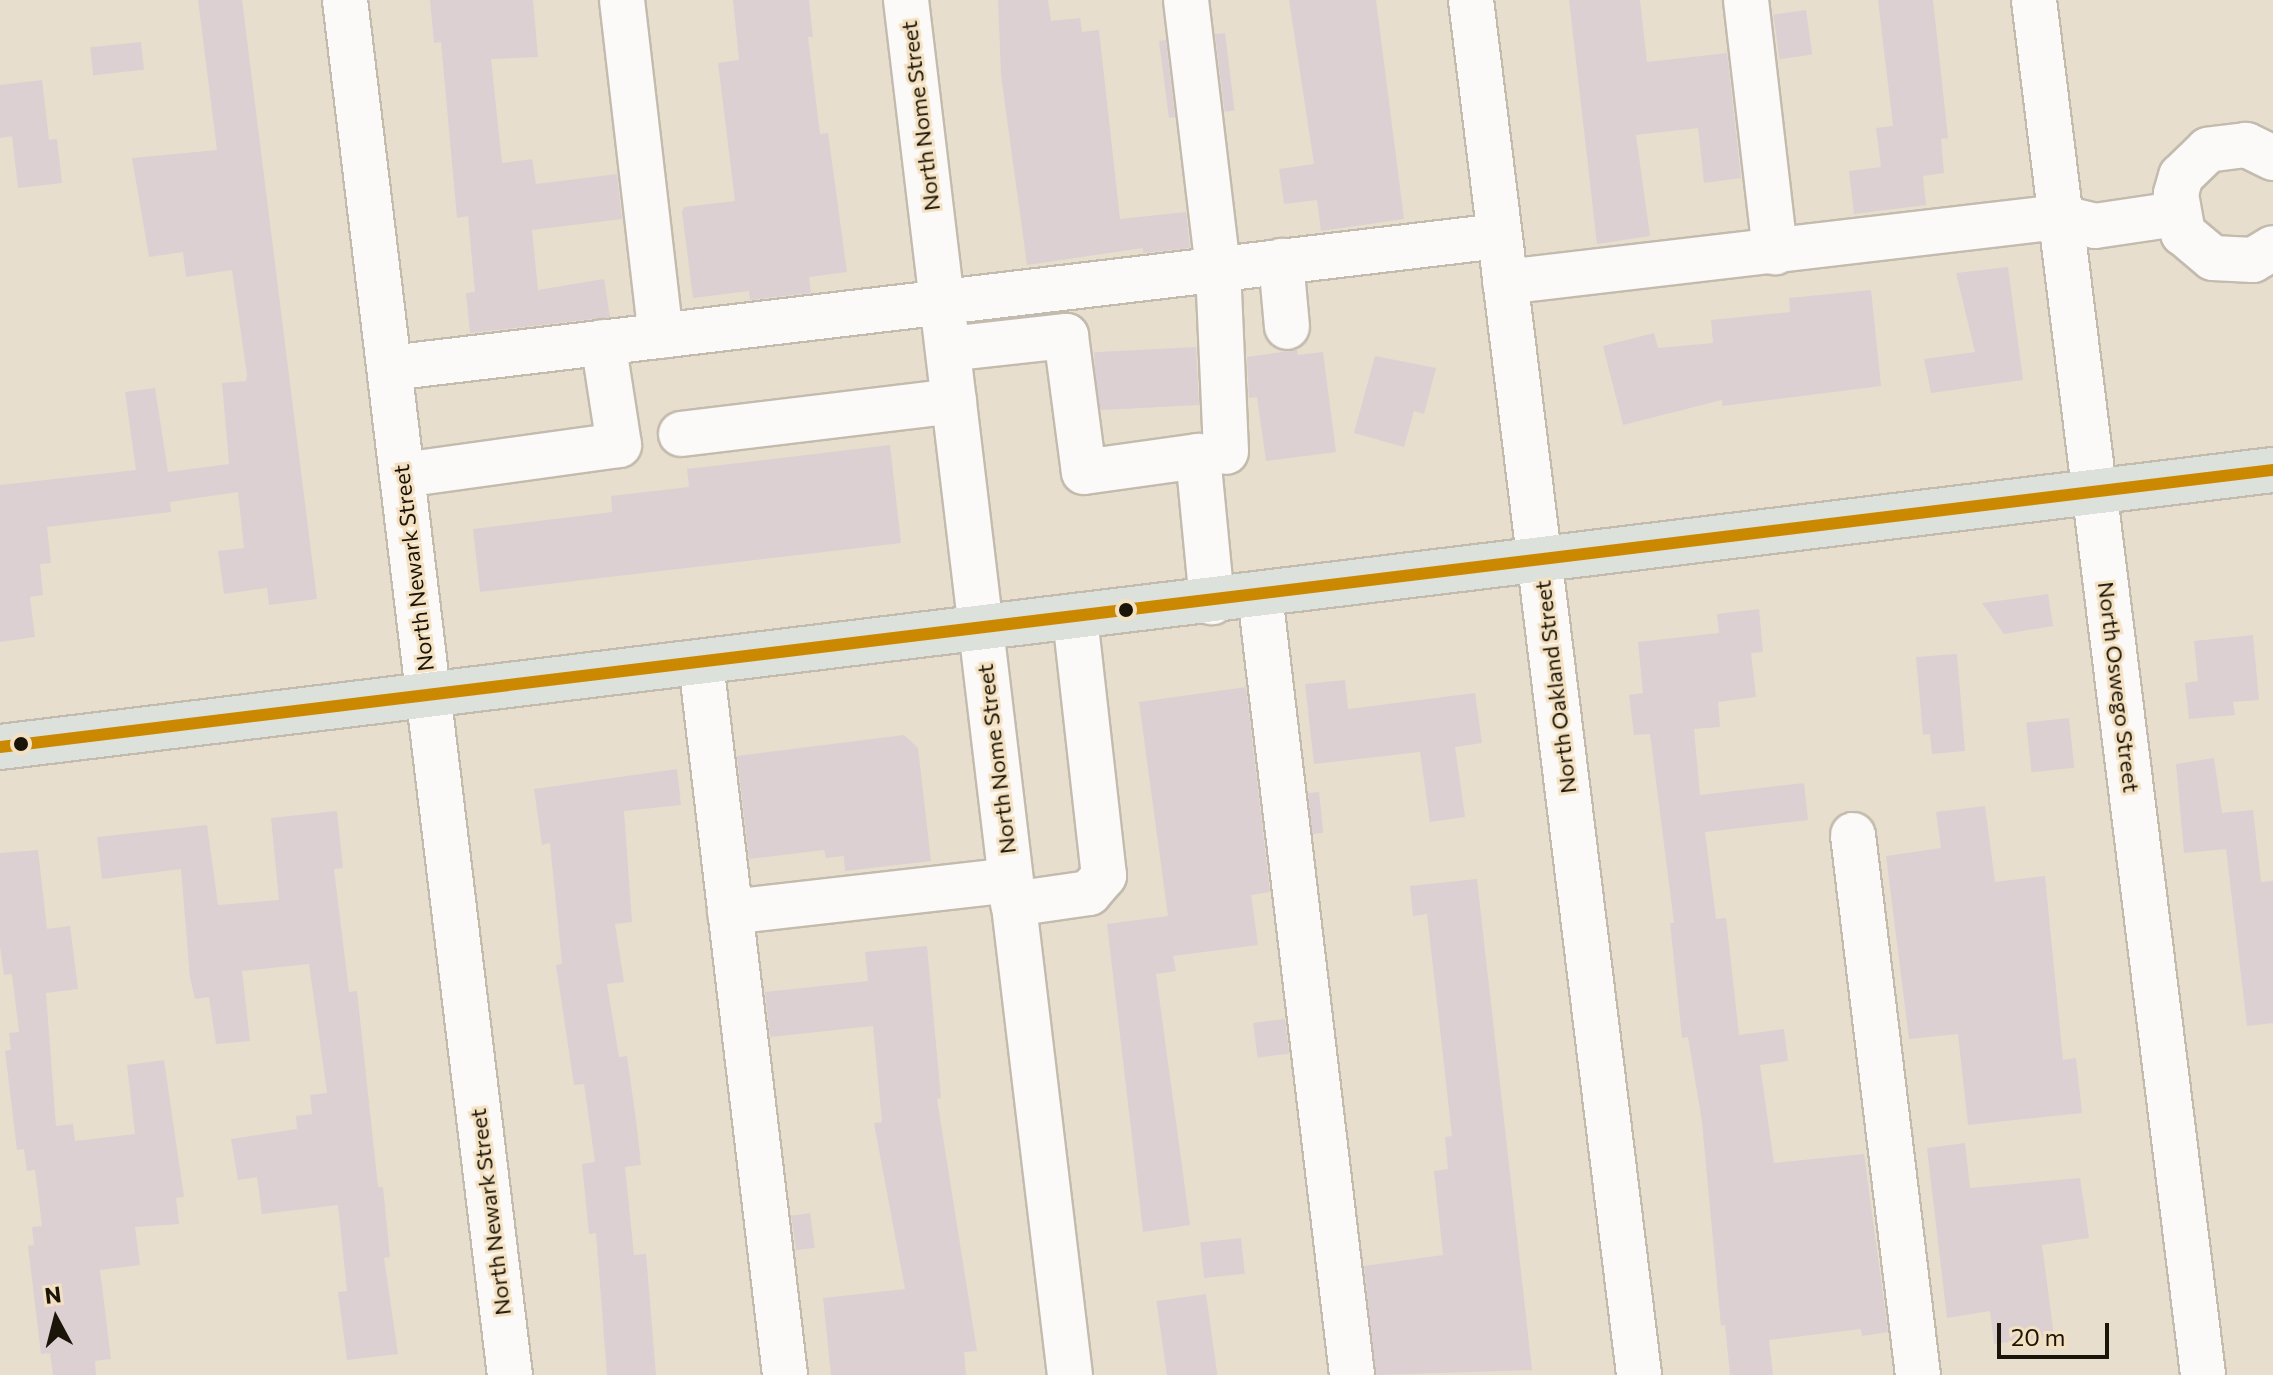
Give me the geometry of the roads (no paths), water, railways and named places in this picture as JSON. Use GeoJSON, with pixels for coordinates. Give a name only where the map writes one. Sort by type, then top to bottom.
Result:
{"type":"FeatureCollection","features":[{"type":"Feature","properties":{"kind":"main road"},"geometry":{"type":"LineString","coordinates":[[0,747],[1075,619],[2273,470]]}},
{"type":"Feature","properties":{"kind":"street","name":"North Newark Street"},"geometry":{"type":"LineString","coordinates":[[345,0],[510,1375]]}},
{"type":"Feature","properties":{"kind":"street"},"geometry":{"type":"LineString","coordinates":[[622,0],[661,336]]}},
{"type":"Feature","properties":{"kind":"street","name":"North Nome Street"},"geometry":{"type":"LineString","coordinates":[[906,0],[1070,1375]]}},
{"type":"Feature","properties":{"kind":"street"},"geometry":{"type":"LineString","coordinates":[[1186,0],[1218,268],[1226,452]]}},
{"type":"Feature","properties":{"kind":"street","name":"North Oakland Street"},"geometry":{"type":"LineString","coordinates":[[1471,0],[1639,1375]]}},
{"type":"Feature","properties":{"kind":"street"},"geometry":{"type":"LineString","coordinates":[[1746,0],[1775,252]]}},
{"type":"Feature","properties":{"kind":"street","name":"North Oswego Street"},"geometry":{"type":"LineString","coordinates":[[2034,0],[2203,1375]]}},
{"type":"Feature","properties":{"kind":"street"},"geometry":{"type":"LineString","coordinates":[[2264,148],[2226,144],[2193,161],[2181,176],[2176,214],[2196,248],[2213,258],[2253,260],[2273,248]]}},
{"type":"Feature","properties":{"kind":"street"},"geometry":{"type":"LineString","coordinates":[[1505,282],[2059,217],[2095,226],[2176,214]]}},
{"type":"Feature","properties":{"kind":"street"},"geometry":{"type":"LineString","coordinates":[[390,368],[1499,236]]}},
{"type":"Feature","properties":{"kind":"street"},"geometry":{"type":"LineString","coordinates":[[1281,261],[1287,327]]}},
{"type":"Feature","properties":{"kind":"street"},"geometry":{"type":"LineString","coordinates":[[948,349],[1066,336],[1084,472],[1198,456],[1212,602]]}},
{"type":"Feature","properties":{"kind":"street"},"geometry":{"type":"LineString","coordinates":[[403,475],[619,445],[603,342]]}},
{"type":"Feature","properties":{"kind":"street"},"geometry":{"type":"LineString","coordinates":[[681,434],[954,401]]}},
{"type":"Feature","properties":{"kind":"street"},"geometry":{"type":"LineString","coordinates":[[1260,595],[1352,1375]]}},
{"type":"Feature","properties":{"kind":"street"},"geometry":{"type":"LineString","coordinates":[[730,912],[1012,892],[1089,893],[1104,876],[1075,619]]}},
{"type":"Feature","properties":{"kind":"street"},"geometry":{"type":"LineString","coordinates":[[701,663],[785,1375]]}},
{"type":"Feature","properties":{"kind":"street"},"geometry":{"type":"LineString","coordinates":[[1853,835],[1918,1375]]}}]}
